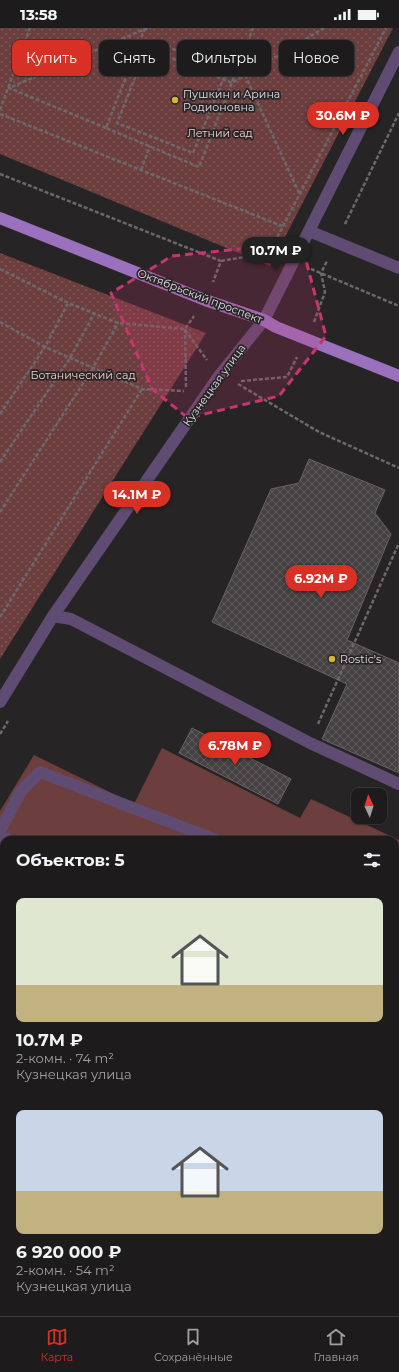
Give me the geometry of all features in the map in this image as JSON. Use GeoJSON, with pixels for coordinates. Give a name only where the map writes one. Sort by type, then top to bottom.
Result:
{"type":"FeatureCollection","features":[{"type":"Feature","properties":{"kind":"main road","name":"Октябрьский проспект"},"geometry":{"type":"LineString","coordinates":[[0,218],[205,300],[264,320],[276,327],[399,376]]}},
{"type":"Feature","properties":{"kind":"street","name":"Кузнецкая улица"},"geometry":{"type":"LineString","coordinates":[[0,702],[53,616],[219,376],[264,320],[399,52]]}},
{"type":"Feature","properties":{"kind":"street"},"geometry":{"type":"LineString","coordinates":[[309,231],[399,268]]}},
{"type":"Feature","properties":{"kind":"street"},"geometry":{"type":"LineString","coordinates":[[53,616],[71,619],[310,743],[399,784]]}},
{"type":"Feature","properties":{"kind":"street"},"geometry":{"type":"LineString","coordinates":[[0,831],[22,791],[40,772],[206,836]]}},
{"type":"Feature","properties":{"kind":"path"},"geometry":{"type":"LineString","coordinates":[[0,110],[30,28]]}},
{"type":"Feature","properties":{"kind":"path"},"geometry":{"type":"LineString","coordinates":[[9,88],[145,29],[151,28]]}},
{"type":"Feature","properties":{"kind":"path"},"geometry":{"type":"LineString","coordinates":[[9,88],[200,167],[253,28]]}},
{"type":"Feature","properties":{"kind":"path"},"geometry":{"type":"LineString","coordinates":[[271,60],[324,28]]}},
{"type":"Feature","properties":{"kind":"path"},"geometry":{"type":"LineString","coordinates":[[269,253],[386,28]]}},
{"type":"Feature","properties":{"kind":"path"},"geometry":{"type":"LineString","coordinates":[[141,40],[145,29]]}},
{"type":"Feature","properties":{"kind":"path"},"geometry":{"type":"LineString","coordinates":[[136,76],[117,123],[193,153],[227,70],[169,47]]}},
{"type":"Feature","properties":{"kind":"path"},"geometry":{"type":"LineString","coordinates":[[169,57],[232,83]]}},
{"type":"Feature","properties":{"kind":"path"},"geometry":{"type":"LineString","coordinates":[[106,128],[127,76]]}},
{"type":"Feature","properties":{"kind":"path"},"geometry":{"type":"LineString","coordinates":[[232,83],[243,76]]}},
{"type":"Feature","properties":{"kind":"path"},"geometry":{"type":"LineString","coordinates":[[245,76],[300,193]]}},
{"type":"Feature","properties":{"kind":"path"},"geometry":{"type":"LineString","coordinates":[[321,273],[399,113]]}},
{"type":"Feature","properties":{"kind":"path"},"geometry":{"type":"LineString","coordinates":[[0,114],[282,226]]}},
{"type":"Feature","properties":{"kind":"path"},"geometry":{"type":"LineString","coordinates":[[141,170],[150,146]]}},
{"type":"Feature","properties":{"kind":"path"},"geometry":{"type":"LineString","coordinates":[[0,174],[221,261],[269,253],[399,306]]}},
{"type":"Feature","properties":{"kind":"path"},"geometry":{"type":"LineString","coordinates":[[185,329],[205,300],[221,261]]}},
{"type":"Feature","properties":{"kind":"path"},"geometry":{"type":"LineString","coordinates":[[0,268],[68,303],[118,323],[185,329],[219,376],[234,381],[319,432],[399,468]]}},
{"type":"Feature","properties":{"kind":"path"},"geometry":{"type":"LineString","coordinates":[[0,414],[45,347],[68,303]]}},
{"type":"Feature","properties":{"kind":"path"},"geometry":{"type":"LineString","coordinates":[[0,462],[70,358],[94,314]]}},
{"type":"Feature","properties":{"kind":"path"},"geometry":{"type":"LineString","coordinates":[[0,322],[45,347],[142,389],[186,391]]}},
{"type":"Feature","properties":{"kind":"path"},"geometry":{"type":"LineString","coordinates":[[0,512],[93,368],[118,323]]}},
{"type":"Feature","properties":{"kind":"path"},"geometry":{"type":"LineString","coordinates":[[0,617],[142,389]]}},
{"type":"Feature","properties":{"kind":"path"},"geometry":{"type":"LineString","coordinates":[[310,743],[399,543]]}},
{"type":"Feature","properties":{"kind":"highlighted area"},"geometry":{"type":"Polygon","coordinates":[[[249,248],[304,253],[326,336],[279,396],[188,418],[152,389],[111,293],[172,256],[249,248]]]}},
{"type":"Feature","properties":{"kind":"green space","name":"Летний сад"},"geometry":{"type":"Polygon","coordinates":[[[0,28],[393,28],[270,266],[0,154],[0,28]]]}},
{"type":"Feature","properties":{"kind":"green space","name":"Ботанический сад"},"geometry":{"type":"Polygon","coordinates":[[[0,253],[206,333],[0,659],[0,253]]]}},
{"type":"Feature","properties":{"kind":"green space"},"geometry":{"type":"Polygon","coordinates":[[[162,748],[300,818],[311,799],[351,818],[351,824],[365,824],[390,836],[0,836],[0,811],[34,755],[134,804],[162,748]]]}},
{"type":"Feature","properties":{"kind":"building"},"geometry":{"type":"Polygon","coordinates":[[[309,459],[385,490],[375,513],[391,534],[347,640],[399,663],[399,773],[322,739],[347,684],[212,622],[271,489],[299,483],[309,459]]]}},
{"type":"Feature","properties":{"kind":"building"},"geometry":{"type":"Polygon","coordinates":[[[192,728],[291,779],[278,804],[179,753],[192,728]]]}},
{"type":"Feature","properties":{"kind":"place","name":"Пушкин и Арина Родионовна"},"geometry":{"type":"Point","coordinates":[175,100]}},
{"type":"Feature","properties":{"kind":"place","name":"Rostic's"},"geometry":{"type":"Point","coordinates":[332,659]}}]}
